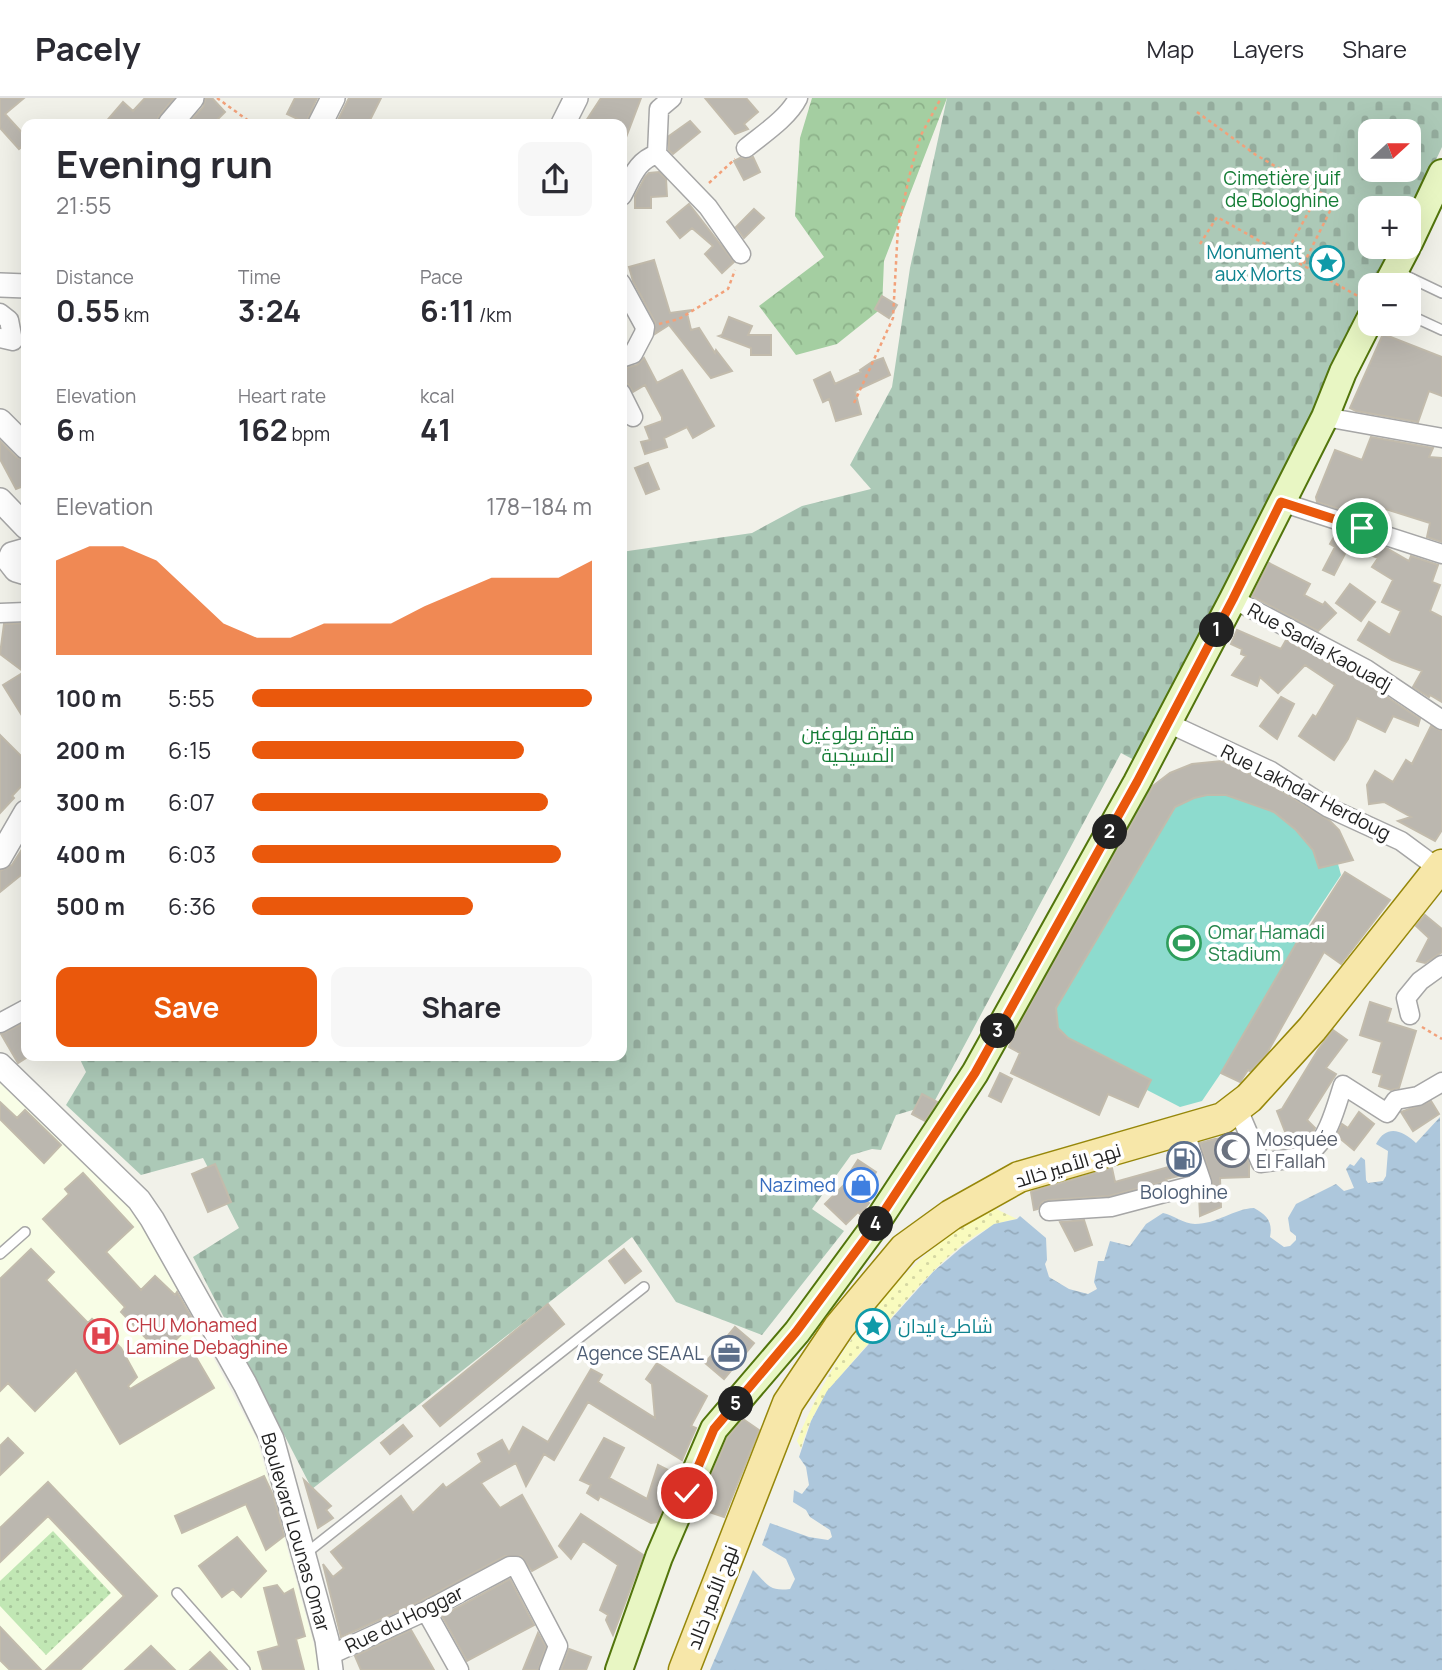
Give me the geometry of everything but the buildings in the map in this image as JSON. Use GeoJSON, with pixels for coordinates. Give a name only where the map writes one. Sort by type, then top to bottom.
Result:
{"type":"FeatureCollection","features":[{"type":"Feature","properties":{"kind":"main road"},"geometry":{"type":"LineString","coordinates":[[1421,217],[1442,173]]}},
{"type":"Feature","properties":{"kind":"main road"},"geometry":{"type":"LineString","coordinates":[[619,1670],[659,1558],[714,1429],[796,1332],[871,1231],[975,1073],[1168,723],[1233,599],[1325,416],[1358,333]]}},
{"type":"Feature","properties":{"kind":"main road","name":"نهج الأمير خالد"},"geometry":{"type":"LineString","coordinates":[[684,1670],[788,1403],[839,1327],[904,1249],[951,1215],[1019,1177],[1223,1118],[1249,1098],[1312,1029],[1441,867]]}},
{"type":"Feature","properties":{"kind":"street"},"geometry":{"type":"LineString","coordinates":[[174,119],[192,98]]}},
{"type":"Feature","properties":{"kind":"street"},"geometry":{"type":"LineString","coordinates":[[322,119],[333,98]]}},
{"type":"Feature","properties":{"kind":"street"},"geometry":{"type":"LineString","coordinates":[[566,119],[576,98]]}},
{"type":"Feature","properties":{"kind":"street"},"geometry":{"type":"LineString","coordinates":[[672,98],[659,109],[657,154],[708,207],[741,254]]}},
{"type":"Feature","properties":{"kind":"street"},"geometry":{"type":"LineString","coordinates":[[746,148],[768,131],[798,98]]}},
{"type":"Feature","properties":{"kind":"street"},"geometry":{"type":"LineString","coordinates":[[627,185],[641,162],[657,154]]}},
{"type":"Feature","properties":{"kind":"street"},"geometry":{"type":"LineString","coordinates":[[0,285],[21,286]]}},
{"type":"Feature","properties":{"kind":"street"},"geometry":{"type":"LineString","coordinates":[[627,294],[645,327],[645,333],[633,354],[627,356]]}},
{"type":"Feature","properties":{"kind":"street"},"geometry":{"type":"LineString","coordinates":[[0,313],[9,320],[13,341],[0,338]]}},
{"type":"Feature","properties":{"kind":"street"},"geometry":{"type":"LineString","coordinates":[[627,405],[633,417]]}},
{"type":"Feature","properties":{"kind":"street"},"geometry":{"type":"LineString","coordinates":[[1325,416],[1442,438]]}},
{"type":"Feature","properties":{"kind":"street"},"geometry":{"type":"LineString","coordinates":[[0,421],[21,442]]}},
{"type":"Feature","properties":{"kind":"street"},"geometry":{"type":"LineString","coordinates":[[0,500],[21,522]]}},
{"type":"Feature","properties":{"kind":"street"},"geometry":{"type":"LineString","coordinates":[[1281,502],[1442,554]]}},
{"type":"Feature","properties":{"kind":"street"},"geometry":{"type":"LineString","coordinates":[[21,551],[12,554],[9,561],[16,570],[21,572]]}},
{"type":"Feature","properties":{"kind":"street","name":"Rue Sadia Kaouadj"},"geometry":{"type":"LineString","coordinates":[[1233,599],[1366,669],[1442,720]]}},
{"type":"Feature","properties":{"kind":"street"},"geometry":{"type":"LineString","coordinates":[[0,613],[21,612]]}},
{"type":"Feature","properties":{"kind":"street","name":"Rue Lakhdar Herdoug"},"geometry":{"type":"LineString","coordinates":[[1168,723],[1271,771],[1327,807],[1401,841],[1441,867]]}},
{"type":"Feature","properties":{"kind":"street"},"geometry":{"type":"LineString","coordinates":[[0,857],[20,833]]}},
{"type":"Feature","properties":{"kind":"street"},"geometry":{"type":"LineString","coordinates":[[1410,1015],[1406,998],[1420,981],[1442,965]]}},
{"type":"Feature","properties":{"kind":"street"},"geometry":{"type":"LineString","coordinates":[[0,1023],[21,1012]]}},
{"type":"Feature","properties":{"kind":"street","name":"Boulevard Lounas Omar"},"geometry":{"type":"LineString","coordinates":[[0,1065],[139,1200],[245,1384],[272,1439],[331,1662]]}},
{"type":"Feature","properties":{"kind":"street"},"geometry":{"type":"LineString","coordinates":[[1237,1107],[1261,1163],[1296,1157],[1312,1150],[1326,1131],[1343,1085],[1387,1113],[1396,1100],[1418,1096],[1442,1082]]}},
{"type":"Feature","properties":{"kind":"street"},"geometry":{"type":"LineString","coordinates":[[1049,1211],[1111,1207],[1202,1183],[1184,1130]]}},
{"type":"Feature","properties":{"kind":"street","name":"Rue du Hoggar"},"geometry":{"type":"LineString","coordinates":[[331,1662],[510,1566],[516,1566],[558,1646],[549,1670]]}},
{"type":"Feature","properties":{"kind":"street"},"geometry":{"type":"LineString","coordinates":[[426,1611],[459,1670]]}},
{"type":"Feature","properties":{"kind":"lane"},"geometry":{"type":"LineString","coordinates":[[1421,287],[1442,293]]}},
{"type":"Feature","properties":{"kind":"lane"},"geometry":{"type":"LineString","coordinates":[[1421,320],[1442,330]]}},
{"type":"Feature","properties":{"kind":"lane"},"geometry":{"type":"LineString","coordinates":[[0,1254],[25,1232]]}},
{"type":"Feature","properties":{"kind":"lane"},"geometry":{"type":"LineString","coordinates":[[304,1555],[644,1287]]}},
{"type":"Feature","properties":{"kind":"lane"},"geometry":{"type":"LineString","coordinates":[[177,1593],[245,1670]]}},
{"type":"Feature","properties":{"kind":"path"},"geometry":{"type":"LineString","coordinates":[[217,98],[246,119]]}},
{"type":"Feature","properties":{"kind":"path"},"geometry":{"type":"LineString","coordinates":[[854,403],[893,318],[898,227],[908,180],[921,135],[941,98]]}},
{"type":"Feature","properties":{"kind":"path"},"geometry":{"type":"LineString","coordinates":[[1197,112],[1256,155],[1335,201],[1303,265]]}},
{"type":"Feature","properties":{"kind":"path"},"geometry":{"type":"LineString","coordinates":[[696,194],[746,148]]}},
{"type":"Feature","properties":{"kind":"path"},"geometry":{"type":"LineString","coordinates":[[1285,255],[1319,192]]}},
{"type":"Feature","properties":{"kind":"path"},"geometry":{"type":"LineString","coordinates":[[1200,244],[1217,217],[1303,265],[1358,303]]}},
{"type":"Feature","properties":{"kind":"path"},"geometry":{"type":"LineString","coordinates":[[645,327],[679,319],[728,289],[741,254]]}},
{"type":"Feature","properties":{"kind":"path"},"geometry":{"type":"LineString","coordinates":[[1410,1015],[1425,1030],[1442,1039]]}},
{"type":"Feature","properties":{"kind":"shaded area","name":"Omar Hamadi Stadium"},"geometry":{"type":"Polygon","coordinates":[[[1222,761],[1266,773],[1320,811],[1339,830],[1353,860],[1338,864],[1341,875],[1300,937],[1319,949],[1310,963],[1316,967],[1255,1073],[1248,1070],[1241,1082],[1221,1073],[1202,1101],[1180,1107],[1147,1090],[1138,1107],[1108,1094],[1099,1115],[1009,1047],[1014,1037],[1008,1033],[1134,807],[1154,786],[1172,773],[1222,761]]]}},
{"type":"Feature","properties":{"kind":"shaded area","name":"CHU Mohamed Lamine Debaghine"},"geometry":{"type":"Polygon","coordinates":[[[0,1077],[133,1209],[146,1232],[257,1439],[321,1670],[0,1670],[0,1077]]]}},
{"type":"Feature","properties":{"kind":"shaded area"},"geometry":{"type":"Polygon","coordinates":[[[53,1531],[111,1593],[46,1655],[0,1606],[0,1581],[53,1531]]]}},
{"type":"Feature","properties":{"kind":"green space"},"geometry":{"type":"Polygon","coordinates":[[[812,98],[947,98],[884,261],[882,308],[837,344],[796,355],[759,306],[824,257],[795,216],[800,138],[812,98]]]}},
{"type":"Feature","properties":{"kind":"green space","name":"مقبرة بولوغين المسيحية"},"geometry":{"type":"Polygon","coordinates":[[[947,98],[1442,98],[1442,147],[1419,196],[1358,196],[1358,259],[1388,259],[1382,273],[1358,273],[1358,325],[1136,761],[1121,753],[933,1104],[896,1115],[881,1150],[872,1149],[851,1155],[812,1209],[844,1231],[762,1335],[676,1302],[632,1237],[312,1489],[193,1257],[239,1228],[203,1158],[141,1175],[66,1105],[86,1072],[81,1061],[627,1061],[627,551],[752,533],[802,506],[871,489],[850,465],[892,387],[910,268],[947,98]]]}},
{"type":"Feature","properties":{"kind":"sand","name":"شاطئ ليدان"},"geometry":{"type":"Polygon","coordinates":[[[994,1208],[1017,1219],[980,1233],[927,1277],[827,1394],[814,1415],[801,1449],[797,1441],[812,1406],[852,1339],[876,1307],[930,1251],[961,1227],[994,1208]]]}},
{"type":"Feature","properties":{"kind":"water"},"geometry":{"type":"Polygon","coordinates":[[[1440,1117],[1442,1670],[710,1670],[753,1570],[772,1588],[790,1589],[795,1579],[786,1559],[762,1545],[770,1523],[809,1537],[828,1540],[832,1537],[830,1530],[793,1502],[794,1490],[802,1494],[809,1485],[806,1467],[799,1457],[811,1421],[827,1391],[933,1272],[962,1247],[994,1224],[1020,1216],[1046,1238],[1045,1264],[1049,1277],[1069,1289],[1088,1294],[1097,1289],[1094,1282],[1098,1261],[1104,1261],[1110,1241],[1130,1246],[1146,1224],[1163,1213],[1195,1224],[1211,1222],[1254,1208],[1268,1220],[1271,1227],[1270,1237],[1284,1247],[1290,1246],[1296,1236],[1290,1231],[1288,1218],[1296,1204],[1336,1184],[1344,1191],[1354,1188],[1346,1169],[1350,1164],[1354,1166],[1361,1157],[1365,1160],[1368,1183],[1383,1181],[1386,1176],[1388,1151],[1376,1144],[1380,1137],[1395,1131],[1416,1143],[1440,1117]]]}},
{"type":"Feature","properties":{"kind":"place","name":"Monument aux Morts"},"geometry":{"type":"Point","coordinates":[1327,263]}},
{"type":"Feature","properties":{"kind":"place","name":"Omar Hamadi Stadium"},"geometry":{"type":"Point","coordinates":[1184,943]}},
{"type":"Feature","properties":{"kind":"place","name":"Mosquée El Fallah"},"geometry":{"type":"Point","coordinates":[1232,1150]}},
{"type":"Feature","properties":{"kind":"place","name":"Bologhine"},"geometry":{"type":"Point","coordinates":[1184,1159]}},
{"type":"Feature","properties":{"kind":"place","name":"Nazimed"},"geometry":{"type":"Point","coordinates":[861,1185]}},
{"type":"Feature","properties":{"kind":"place","name":"شاطئ ليدان"},"geometry":{"type":"Point","coordinates":[873,1326]}},
{"type":"Feature","properties":{"kind":"place","name":"CHU Mohamed Lamine Debaghine"},"geometry":{"type":"Point","coordinates":[101,1336]}},
{"type":"Feature","properties":{"kind":"place","name":"Agence SEAAL"},"geometry":{"type":"Point","coordinates":[729,1353]}},
{"type":"Feature","properties":{"kind":"route"},"geometry":{"type":"LineString","coordinates":[[687,1493],[714,1429],[796,1332],[871,1231],[975,1073],[1137,782],[1281,502],[1362,528]]}},
{"type":"Feature","properties":{"kind":"park label","name":"Cimetière juif de Bologhine"},"geometry":{"type":"Point","coordinates":[1282,189]}}]}
